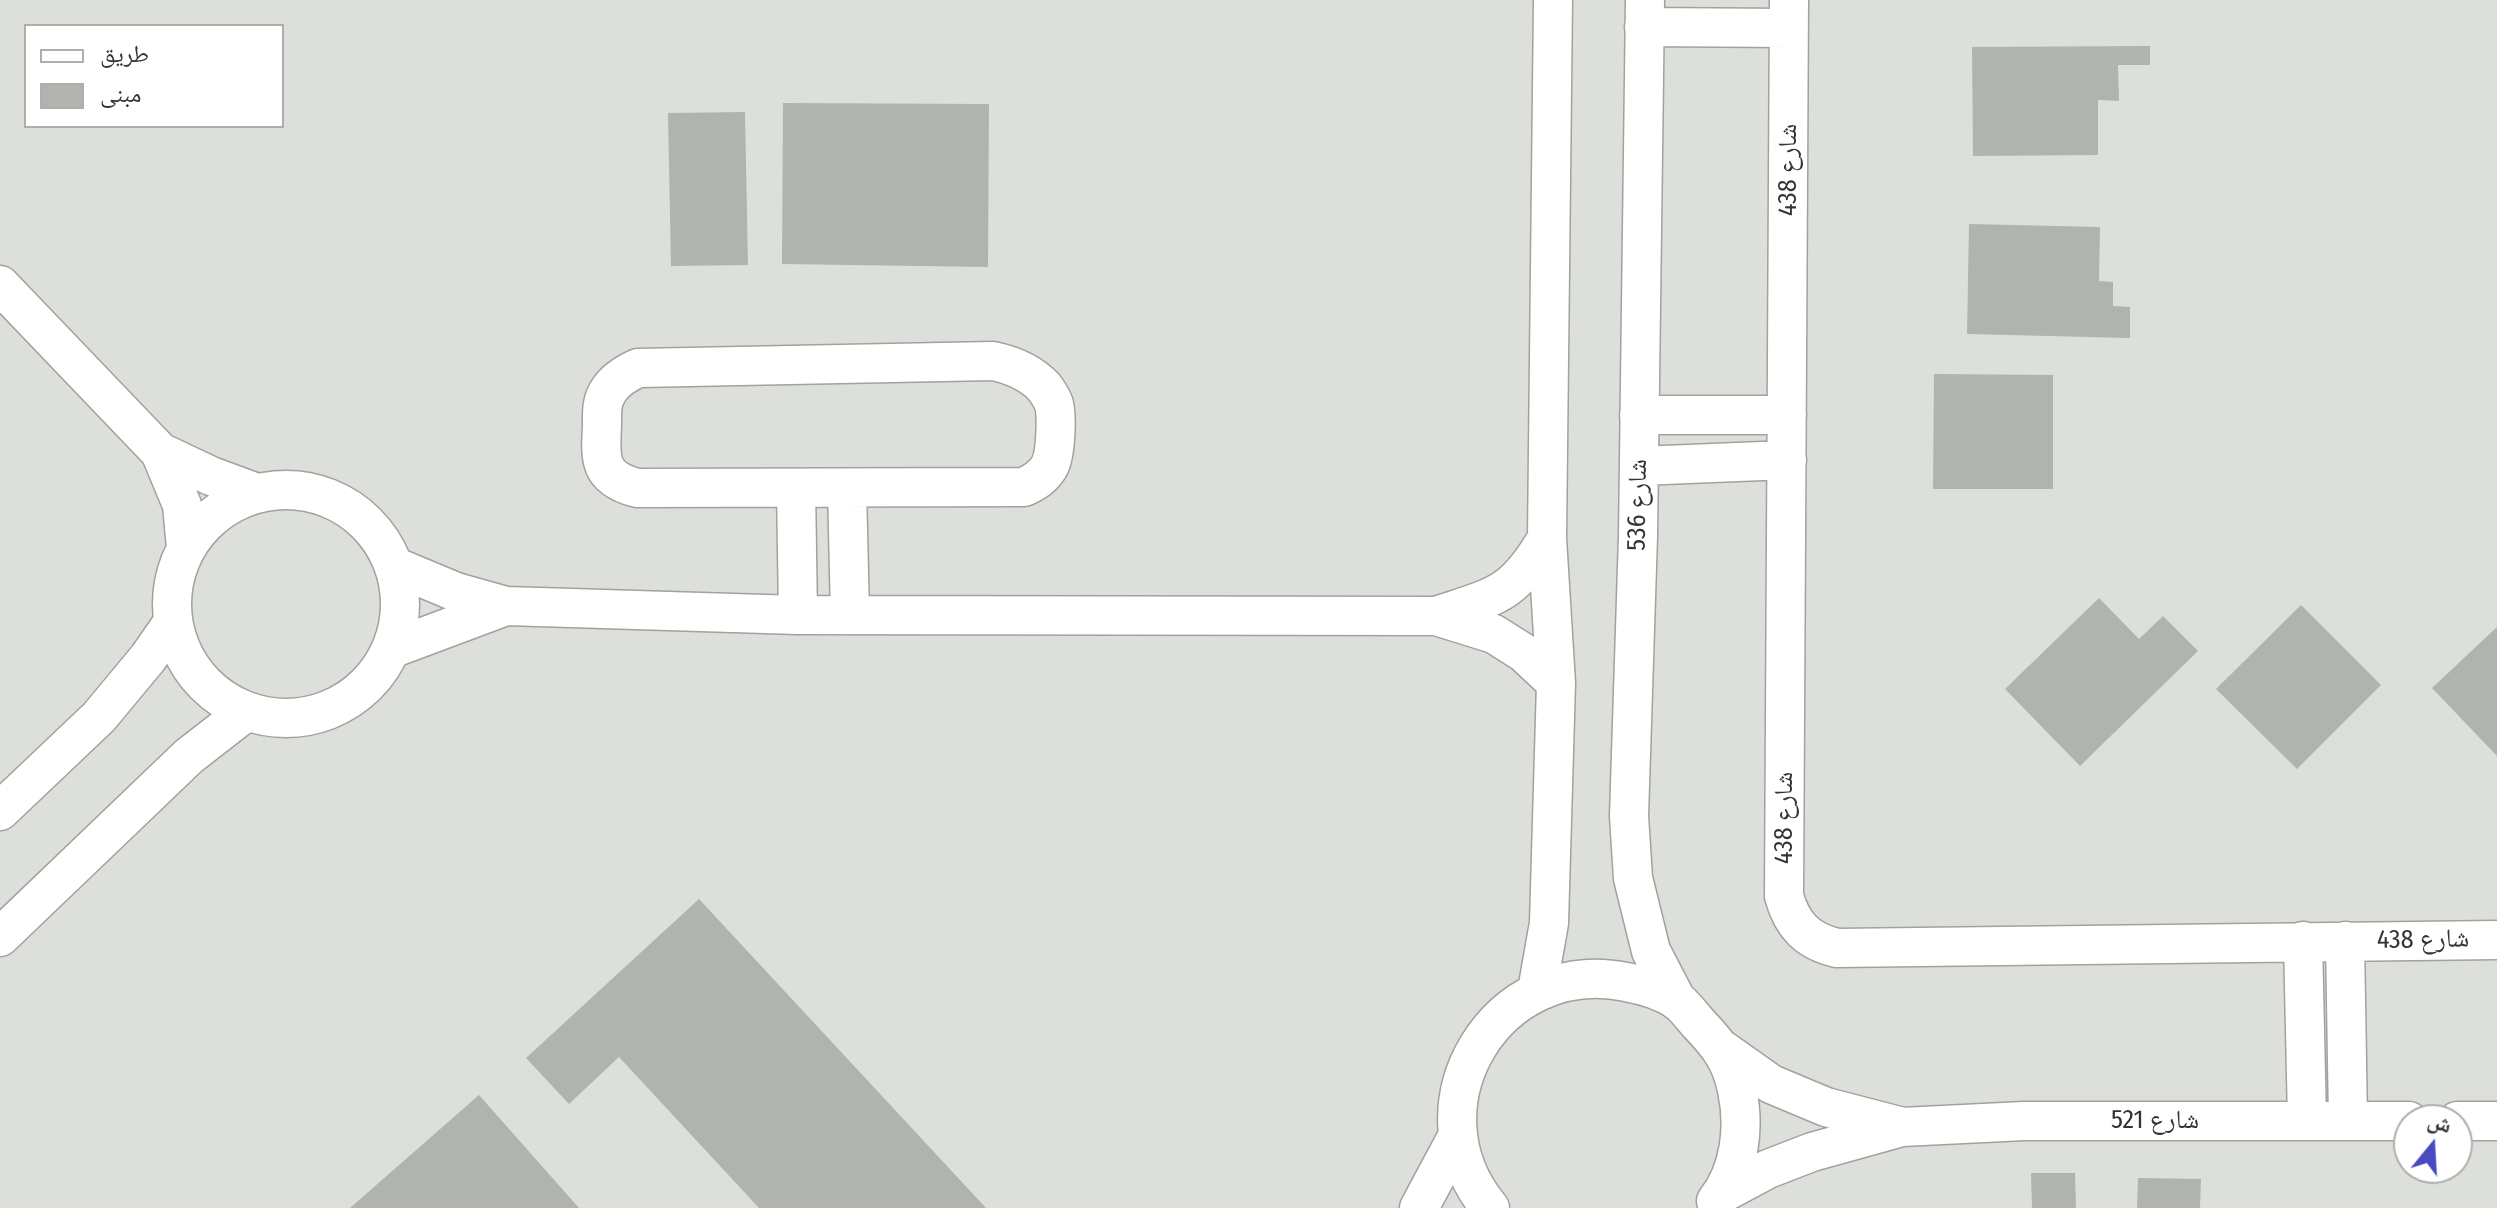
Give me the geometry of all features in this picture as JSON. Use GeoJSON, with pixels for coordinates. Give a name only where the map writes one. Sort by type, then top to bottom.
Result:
{"type":"FeatureCollection","features":[{"type":"Feature","properties":{"kind":"street"},"geometry":{"type":"LineString","coordinates":[[1537,991],[1549,923],[1556,683],[1547,538],[1553,0]]}},
{"type":"Feature","properties":{"kind":"street"},"geometry":{"type":"LineString","coordinates":[[1644,13],[1789,14]]}},
{"type":"Feature","properties":{"kind":"street","name":"شارع 536"},"geometry":{"type":"LineString","coordinates":[[1644,13],[1639,466],[1629,816],[1633,878],[1651,951],[1677,1001]]}},
{"type":"Feature","properties":{"kind":"street","name":"شارع 438"},"geometry":{"type":"LineString","coordinates":[[1789,14],[1784,896],[1788,912],[1798,927],[1822,944],[1837,948],[2497,940]]}},
{"type":"Feature","properties":{"kind":"street"},"geometry":{"type":"LineString","coordinates":[[0,285],[160,452],[257,493]]}},
{"type":"Feature","properties":{"kind":"street"},"geometry":{"type":"LineString","coordinates":[[993,361],[1012,365],[1029,374],[1054,403],[1054,451],[1050,465],[1042,476],[1024,487],[847,488],[637,488],[624,485],[613,479],[601,458],[603,400],[617,380],[638,368],[993,361]]}},
{"type":"Feature","properties":{"kind":"street"},"geometry":{"type":"LineString","coordinates":[[1639,415],[1787,415]]}},
{"type":"Feature","properties":{"kind":"street"},"geometry":{"type":"LineString","coordinates":[[160,452],[182,505],[186,548]]}},
{"type":"Feature","properties":{"kind":"street"},"geometry":{"type":"LineString","coordinates":[[1639,466],[1787,460]]}},
{"type":"Feature","properties":{"kind":"street"},"geometry":{"type":"LineString","coordinates":[[796,488],[798,615]]}},
{"type":"Feature","properties":{"kind":"street"},"geometry":{"type":"LineString","coordinates":[[847,488],[850,615]]}},
{"type":"Feature","properties":{"kind":"street"},"geometry":{"type":"LineString","coordinates":[[294,489],[330,499],[362,519],[386,548],[396,567],[400,617],[391,649],[373,679],[347,701],[315,715],[280,718],[247,711],[220,697],[198,676],[182,650],[173,622],[171,596],[176,571],[186,548],[216,514],[228,505],[257,493],[294,489]]}},
{"type":"Feature","properties":{"kind":"street"},"geometry":{"type":"LineString","coordinates":[[1436,616],[1501,594],[1529,569],[1547,538]]}},
{"type":"Feature","properties":{"kind":"street"},"geometry":{"type":"LineString","coordinates":[[396,567],[456,592],[506,606],[798,615],[1436,616],[1494,634],[1524,653],[1556,683]]}},
{"type":"Feature","properties":{"kind":"street"},"geometry":{"type":"LineString","coordinates":[[391,649],[506,606]]}},
{"type":"Feature","properties":{"kind":"street"},"geometry":{"type":"LineString","coordinates":[[0,811],[99,717],[173,622]]}},
{"type":"Feature","properties":{"kind":"street"},"geometry":{"type":"LineString","coordinates":[[0,937],[189,756],[247,711]]}},
{"type":"Feature","properties":{"kind":"street"},"geometry":{"type":"LineString","coordinates":[[2303,941],[2307,1121]]}},
{"type":"Feature","properties":{"kind":"street"},"geometry":{"type":"LineString","coordinates":[[2345,941],[2348,1121]]}},
{"type":"Feature","properties":{"kind":"street"},"geometry":{"type":"LineString","coordinates":[[1490,1208],[1473,1188],[1457,1137],[1459,1093],[1473,1051],[1501,1016],[1537,991],[1572,980],[1609,978],[1644,985],[1677,1001],[1723,1050],[1735,1077],[1741,1107],[1741,1137],[1734,1167],[1715,1201]]}},
{"type":"Feature","properties":{"kind":"street","name":"شارع 521"},"geometry":{"type":"LineString","coordinates":[[1723,1050],[1771,1084],[1826,1107],[1902,1127]]}},
{"type":"Feature","properties":{"kind":"street","name":"شارع 521"},"geometry":{"type":"LineString","coordinates":[[1715,1201],[1768,1169],[1812,1152],[1902,1127],[2024,1121],[2393,1121]]}},
{"type":"Feature","properties":{"kind":"street"},"geometry":{"type":"LineString","coordinates":[[2473,1121],[2497,1121]]}},
{"type":"Feature","properties":{"kind":"street"},"geometry":{"type":"LineString","coordinates":[[1419,1208],[1457,1137]]}},
{"type":"Feature","properties":{"kind":"building"},"geometry":{"type":"Polygon","coordinates":[[[2150,46],[2150,65],[2118,65],[2119,101],[2098,100],[2098,155],[1973,156],[1972,47],[2150,46]]]}},
{"type":"Feature","properties":{"kind":"building"},"geometry":{"type":"Polygon","coordinates":[[[783,103],[989,104],[988,267],[782,264],[783,103]]]}},
{"type":"Feature","properties":{"kind":"building"},"geometry":{"type":"Polygon","coordinates":[[[745,112],[748,265],[671,266],[668,113],[745,112]]]}},
{"type":"Feature","properties":{"kind":"building"},"geometry":{"type":"Polygon","coordinates":[[[1969,224],[2100,227],[2099,281],[2113,282],[2113,306],[2130,307],[2130,338],[1967,334],[1969,224]]]}},
{"type":"Feature","properties":{"kind":"building"},"geometry":{"type":"Polygon","coordinates":[[[1934,374],[2053,375],[2053,489],[1933,489],[1934,374]]]}},
{"type":"Feature","properties":{"kind":"building"},"geometry":{"type":"Polygon","coordinates":[[[2099,598],[2139,639],[2163,616],[2198,651],[2080,766],[2005,689],[2099,598]]]}},
{"type":"Feature","properties":{"kind":"building"},"geometry":{"type":"Polygon","coordinates":[[[2301,605],[2381,685],[2297,769],[2216,689],[2301,605]]]}},
{"type":"Feature","properties":{"kind":"building"},"geometry":{"type":"Polygon","coordinates":[[[2497,627],[2497,756],[2432,688],[2497,627]]]}},
{"type":"Feature","properties":{"kind":"building"},"geometry":{"type":"Polygon","coordinates":[[[699,899],[986,1208],[759,1208],[619,1057],[569,1104],[526,1058],[699,899]]]}},
{"type":"Feature","properties":{"kind":"building"},"geometry":{"type":"Polygon","coordinates":[[[479,1095],[579,1208],[350,1208],[479,1095]]]}},
{"type":"Feature","properties":{"kind":"building"},"geometry":{"type":"Polygon","coordinates":[[[2031,1173],[2075,1173],[2076,1208],[2032,1208],[2031,1173]]]}},
{"type":"Feature","properties":{"kind":"building"},"geometry":{"type":"Polygon","coordinates":[[[2138,1178],[2201,1179],[2200,1208],[2137,1208],[2138,1178]]]}}]}
